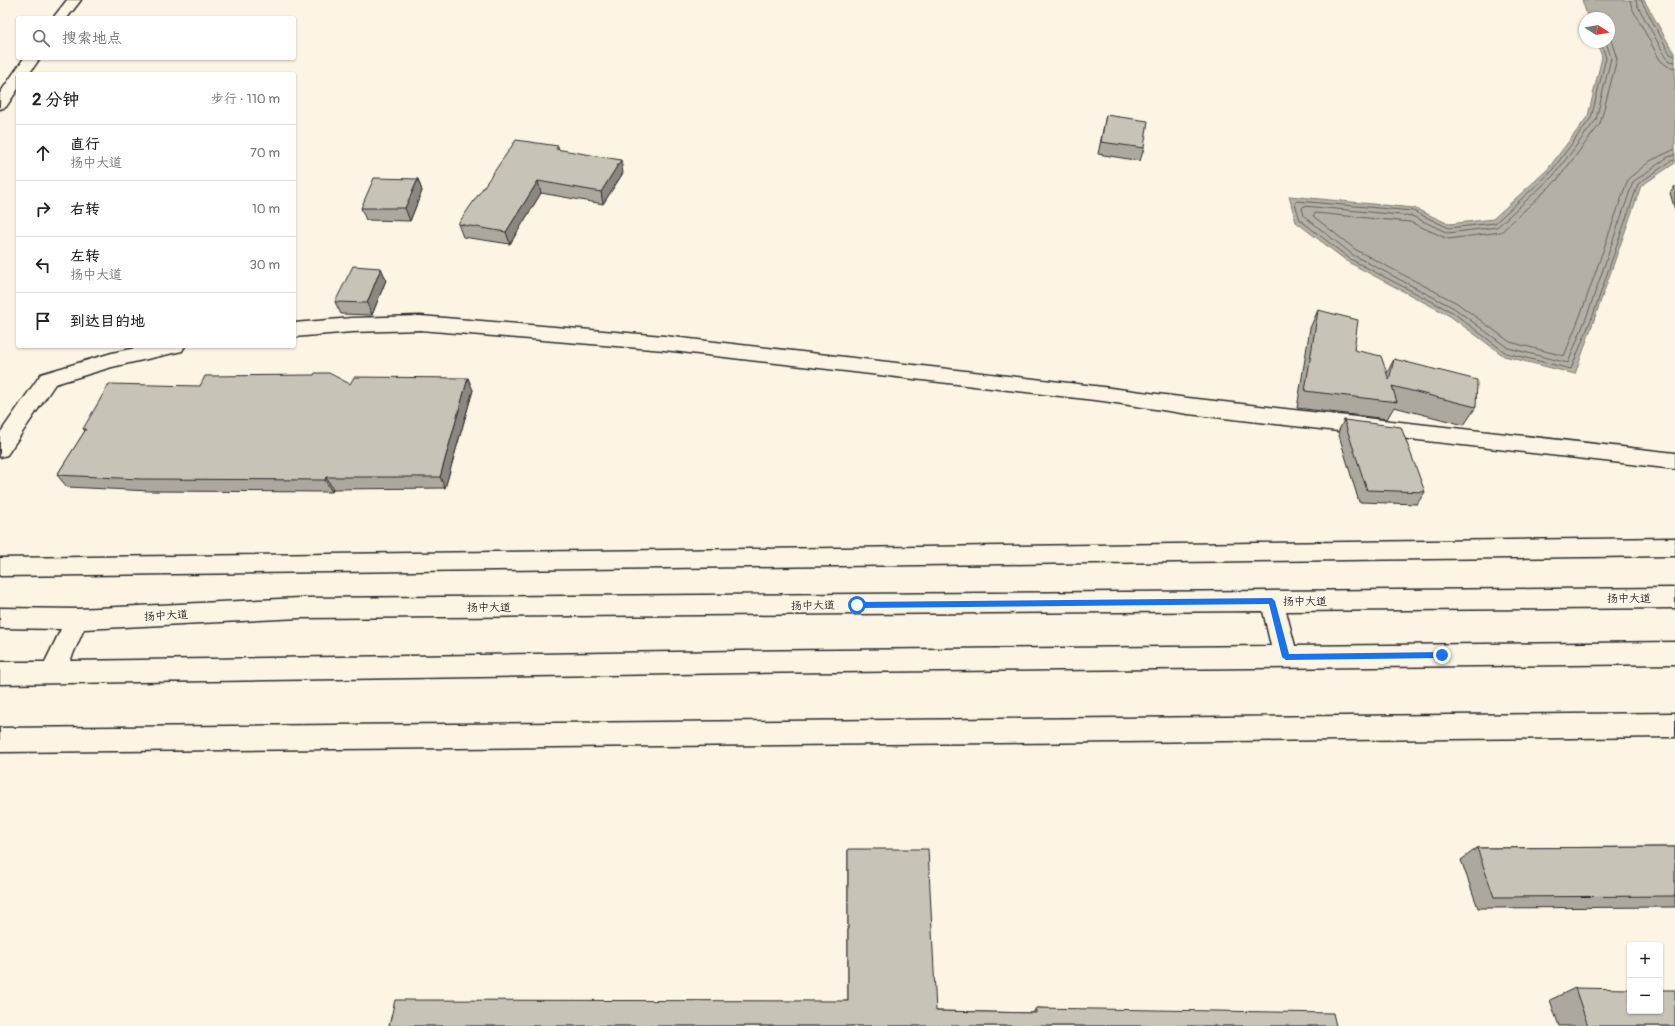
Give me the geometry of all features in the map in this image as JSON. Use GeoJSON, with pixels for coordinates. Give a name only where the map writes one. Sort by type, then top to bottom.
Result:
{"type":"FeatureCollection","features":[{"type":"Feature","properties":{"kind":"main road"},"geometry":{"type":"LineString","coordinates":[[62,16],[74,0]]}},
{"type":"Feature","properties":{"kind":"main road"},"geometry":{"type":"LineString","coordinates":[[22,72],[31,60]]}},
{"type":"Feature","properties":{"kind":"main road"},"geometry":{"type":"LineString","coordinates":[[0,104],[16,81]]}},
{"type":"Feature","properties":{"kind":"main road"},"geometry":{"type":"LineString","coordinates":[[296,330],[352,325],[420,323],[664,343],[1095,393],[1204,408],[1675,461]]}},
{"type":"Feature","properties":{"kind":"main road"},"geometry":{"type":"LineString","coordinates":[[0,449],[48,379],[112,360],[166,348]]}},
{"type":"Feature","properties":{"kind":"main road"},"geometry":{"type":"LineString","coordinates":[[0,567],[1675,547]]}},
{"type":"Feature","properties":{"kind":"main road","name":"扬中大道"},"geometry":{"type":"LineString","coordinates":[[0,618],[77,619],[300,608],[1675,598]]}},
{"type":"Feature","properties":{"kind":"main road"},"geometry":{"type":"LineString","coordinates":[[1272,601],[1286,657]]}},
{"type":"Feature","properties":{"kind":"main road"},"geometry":{"type":"LineString","coordinates":[[52,673],[77,619]]}},
{"type":"Feature","properties":{"kind":"main road"},"geometry":{"type":"LineString","coordinates":[[0,673],[735,662],[1675,653]]}},
{"type":"Feature","properties":{"kind":"main road"},"geometry":{"type":"LineString","coordinates":[[0,740],[1675,725]]}},
{"type":"Feature","properties":{"kind":"water"},"geometry":{"type":"Polygon","coordinates":[[[1582,0],[1644,0],[1675,55],[1675,163],[1641,186],[1575,374],[1504,356],[1450,316],[1348,262],[1296,222],[1289,196],[1414,208],[1449,224],[1493,219],[1547,170],[1588,116],[1602,57],[1599,48],[1615,48],[1615,12],[1586,12],[1582,0]]]}},
{"type":"Feature","properties":{"kind":"building"},"geometry":{"type":"Polygon","coordinates":[[[1106,115],[1148,121],[1144,148],[1101,142],[1106,115]]]}},
{"type":"Feature","properties":{"kind":"building"},"geometry":{"type":"Polygon","coordinates":[[[516,140],[558,146],[556,149],[621,160],[601,192],[538,181],[506,232],[458,224],[516,140]]]}},
{"type":"Feature","properties":{"kind":"building"},"geometry":{"type":"Polygon","coordinates":[[[374,178],[418,179],[405,208],[361,208],[374,178]]]}},
{"type":"Feature","properties":{"kind":"building"},"geometry":{"type":"Polygon","coordinates":[[[353,266],[381,268],[367,303],[335,302],[353,266]]]}},
{"type":"Feature","properties":{"kind":"building"},"geometry":{"type":"Polygon","coordinates":[[[1318,310],[1358,320],[1354,350],[1381,356],[1389,380],[1394,359],[1477,380],[1476,407],[1392,386],[1397,402],[1305,391],[1318,310]]]}},
{"type":"Feature","properties":{"kind":"building"},"geometry":{"type":"Polygon","coordinates":[[[315,373],[329,373],[350,384],[354,377],[468,378],[440,477],[326,477],[325,480],[140,479],[57,475],[86,429],[83,429],[109,384],[200,386],[205,376],[314,375],[315,373]]]}},
{"type":"Feature","properties":{"kind":"building"},"geometry":{"type":"Polygon","coordinates":[[[1344,420],[1401,427],[1425,492],[1367,490],[1344,420]]]}},
{"type":"Feature","properties":{"kind":"building"},"geometry":{"type":"Polygon","coordinates":[[[1675,847],[1675,896],[1494,897],[1477,848],[1675,847]]]}},
{"type":"Feature","properties":{"kind":"building"},"geometry":{"type":"Polygon","coordinates":[[[848,849],[928,849],[936,1011],[1036,1013],[1036,1008],[1333,1013],[1336,1026],[389,1026],[395,1000],[848,1001],[848,849]]]}},
{"type":"Feature","properties":{"kind":"building"},"geometry":{"type":"Polygon","coordinates":[[[1575,988],[1627,989],[1627,1014],[1663,1014],[1663,990],[1675,990],[1675,1026],[1588,1026],[1575,988]]]}},
{"type":"Feature","properties":{"kind":"route"},"geometry":{"type":"LineString","coordinates":[[857,605],[1272,601],[1286,657],[1442,655]]}}]}
